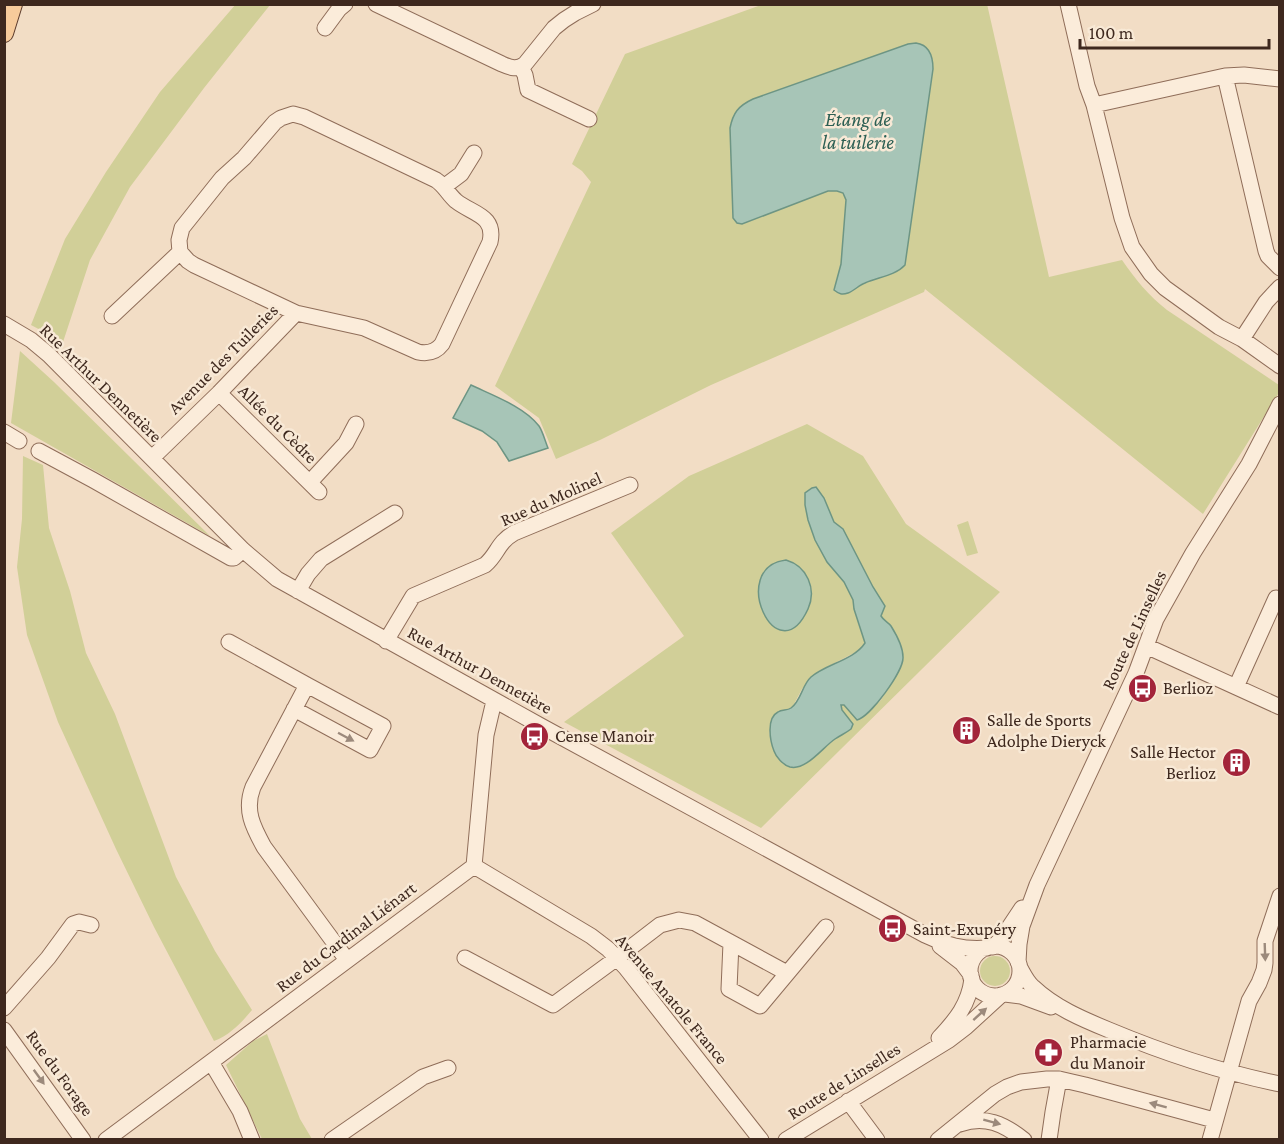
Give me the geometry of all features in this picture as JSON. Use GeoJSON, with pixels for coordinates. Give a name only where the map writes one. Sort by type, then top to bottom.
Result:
{"type":"FeatureCollection","features":[{"type":"Feature","properties":{"kind":"main road"},"geometry":{"type":"LineString","coordinates":[[4,33],[13,4]]}},
{"type":"Feature","properties":{"kind":"street"},"geometry":{"type":"LineString","coordinates":[[325,28],[345,4]]}},
{"type":"Feature","properties":{"kind":"street"},"geometry":{"type":"LineString","coordinates":[[376,4],[510,68],[521,67],[531,58],[554,28],[593,4]]}},
{"type":"Feature","properties":{"kind":"street"},"geometry":{"type":"LineString","coordinates":[[1068,4],[1124,227],[1132,247],[1151,274],[1165,288],[1219,327],[1242,339],[1280,366]]}},
{"type":"Feature","properties":{"kind":"street"},"geometry":{"type":"LineString","coordinates":[[521,67],[528,90],[589,119]]}},
{"type":"Feature","properties":{"kind":"street"},"geometry":{"type":"LineString","coordinates":[[1095,105],[1226,76],[1244,75],[1280,79]]}},
{"type":"Feature","properties":{"kind":"street"},"geometry":{"type":"LineString","coordinates":[[1226,76],[1266,251],[1280,268]]}},
{"type":"Feature","properties":{"kind":"street","name":"Avenue des Tuileries"},"geometry":{"type":"LineString","coordinates":[[287,115],[304,117],[445,186],[457,202],[485,219],[490,228],[491,238],[442,344],[438,349],[427,353],[418,352],[353,325],[296,314],[194,265],[180,252],[180,234],[186,223],[222,178],[244,158],[276,122],[287,115]]}},
{"type":"Feature","properties":{"kind":"street"},"geometry":{"type":"LineString","coordinates":[[445,186],[461,174],[474,153]]}},
{"type":"Feature","properties":{"kind":"street"},"geometry":{"type":"LineString","coordinates":[[112,316],[180,252]]}},
{"type":"Feature","properties":{"kind":"street"},"geometry":{"type":"LineString","coordinates":[[1242,339],[1266,302],[1280,287]]}},
{"type":"Feature","properties":{"kind":"street","name":"Avenue des Tuileries"},"geometry":{"type":"LineString","coordinates":[[152,458],[296,314]]}},
{"type":"Feature","properties":{"kind":"street","name":"Rue Arthur Dennetière"},"geometry":{"type":"LineString","coordinates":[[4,324],[31,340],[49,355],[243,550],[269,573],[494,701],[925,935],[954,947],[970,949],[990,947]]}},
{"type":"Feature","properties":{"kind":"street","name":"Allée du Cèdre"},"geometry":{"type":"LineString","coordinates":[[219,393],[314,487],[357,424]]}},
{"type":"Feature","properties":{"kind":"street","name":"Route de Linselles"},"geometry":{"type":"LineString","coordinates":[[1249,464],[1280,404]]}},
{"type":"Feature","properties":{"kind":"street","name":"Route de Linselles"},"geometry":{"type":"LineString","coordinates":[[1019,965],[1022,926],[1037,885],[1136,673],[1165,602],[1193,552],[1280,419]]}},
{"type":"Feature","properties":{"kind":"street"},"geometry":{"type":"LineString","coordinates":[[4,432],[19,441]]}},
{"type":"Feature","properties":{"kind":"street"},"geometry":{"type":"LineString","coordinates":[[39,451],[231,558],[243,550]]}},
{"type":"Feature","properties":{"kind":"street","name":"Rue du Molinel"},"geometry":{"type":"LineString","coordinates":[[386,641],[413,596],[485,565],[501,543],[514,533],[630,485]]}},
{"type":"Feature","properties":{"kind":"street"},"geometry":{"type":"LineString","coordinates":[[298,591],[308,574],[321,559],[395,513]]}},
{"type":"Feature","properties":{"kind":"street"},"geometry":{"type":"LineString","coordinates":[[1236,687],[1276,598]]}},
{"type":"Feature","properties":{"kind":"street"},"geometry":{"type":"LineString","coordinates":[[229,642],[382,726],[370,750],[294,709]]}},
{"type":"Feature","properties":{"kind":"street"},"geometry":{"type":"LineString","coordinates":[[1146,646],[1280,707]]}},
{"type":"Feature","properties":{"kind":"street"},"geometry":{"type":"LineString","coordinates":[[307,685],[253,788],[248,810],[256,834],[264,847],[346,960]]}},
{"type":"Feature","properties":{"kind":"street"},"geometry":{"type":"LineString","coordinates":[[474,866],[486,735],[494,701]]}},
{"type":"Feature","properties":{"kind":"street","name":"Avenue Anatole France"},"geometry":{"type":"LineString","coordinates":[[474,866],[591,936],[617,958],[761,1140]]}},
{"type":"Feature","properties":{"kind":"street","name":"Rue du Cardinal Liénart"},"geometry":{"type":"LineString","coordinates":[[106,1140],[474,866]]}},
{"type":"Feature","properties":{"kind":"street","name":"Route de Linselles"},"geometry":{"type":"LineString","coordinates":[[990,947],[1005,935],[1037,885]]}},
{"type":"Feature","properties":{"kind":"street"},"geometry":{"type":"LineString","coordinates":[[1210,1140],[1250,997],[1264,970],[1265,940],[1280,896]]}},
{"type":"Feature","properties":{"kind":"street"},"geometry":{"type":"LineString","coordinates":[[465,958],[553,1005],[657,927],[672,921],[683,920],[691,922],[787,973]]}},
{"type":"Feature","properties":{"kind":"street"},"geometry":{"type":"LineString","coordinates":[[4,1008],[74,924],[79,922],[91,925]]}},
{"type":"Feature","properties":{"kind":"street"},"geometry":{"type":"LineString","coordinates":[[731,943],[729,989],[760,1006],[826,927]]}},
{"type":"Feature","properties":{"kind":"street","name":"Rue Arthur Dennetière"},"geometry":{"type":"LineString","coordinates":[[925,935],[955,957],[972,977]]}},
{"type":"Feature","properties":{"kind":"street"},"geometry":{"type":"LineString","coordinates":[[1074,1014],[1032,986],[1015,956],[1006,949],[990,947],[979,953],[974,960],[971,966],[972,977],[975,985],[984,993],[1029,999],[1074,1014],[1157,1049],[1280,1084]]}},
{"type":"Feature","properties":{"kind":"street"},"geometry":{"type":"LineString","coordinates":[[1003,994],[1013,989],[1017,983],[1020,975],[1019,965]]}},
{"type":"Feature","properties":{"kind":"street","name":"Route de Linselles"},"geometry":{"type":"LineString","coordinates":[[922,1055],[948,1029],[960,1013],[970,994],[972,977]]}},
{"type":"Feature","properties":{"kind":"street","name":"Route de Linselles"},"geometry":{"type":"LineString","coordinates":[[786,1140],[949,1040],[1003,994]]}},
{"type":"Feature","properties":{"kind":"street","name":"Rue du Forage"},"geometry":{"type":"LineString","coordinates":[[4,1030],[83,1140]]}},
{"type":"Feature","properties":{"kind":"street"},"geometry":{"type":"LineString","coordinates":[[213,1060],[244,1119],[252,1140]]}},
{"type":"Feature","properties":{"kind":"street"},"geometry":{"type":"LineString","coordinates":[[333,1140],[423,1077],[448,1068]]}},
{"type":"Feature","properties":{"kind":"street"},"geometry":{"type":"LineString","coordinates":[[938,1140],[995,1094],[1007,1087],[1033,1080],[1059,1079],[1214,1120]]}},
{"type":"Feature","properties":{"kind":"street"},"geometry":{"type":"LineString","coordinates":[[1049,1140],[1059,1079]]}},
{"type":"Feature","properties":{"kind":"street"},"geometry":{"type":"LineString","coordinates":[[848,1101],[877,1140]]}},
{"type":"Feature","properties":{"kind":"street"},"geometry":{"type":"LineString","coordinates":[[957,1125],[971,1121],[992,1121],[1013,1131],[1024,1140]]}},
{"type":"Feature","properties":{"kind":"shaded area"},"geometry":{"type":"Polygon","coordinates":[[[236,4],[270,5],[130,187],[90,260],[63,342],[31,325],[65,239],[106,172],[160,92],[236,4]]]}},
{"type":"Feature","properties":{"kind":"shaded area"},"geometry":{"type":"Polygon","coordinates":[[[987,4],[1049,277],[1122,260],[1143,287],[1167,310],[1279,385],[1280,391],[1203,514],[925,289],[924,292],[711,385],[600,440],[556,459],[539,418],[495,386],[591,182],[572,164],[625,54],[761,5],[987,4]]]}},
{"type":"Feature","properties":{"kind":"shaded area"},"geometry":{"type":"Polygon","coordinates":[[[20,351],[54,382],[210,536],[11,423],[20,351]]]}},
{"type":"Feature","properties":{"kind":"shaded area"},"geometry":{"type":"Polygon","coordinates":[[[807,424],[863,456],[906,524],[1000,592],[761,828],[564,722],[684,636],[611,533],[689,476],[807,424]],[[812,488],[809,491],[805,505],[808,520],[815,540],[827,562],[844,582],[854,600],[854,609],[865,643],[854,653],[819,671],[802,689],[793,706],[778,712],[771,728],[770,740],[776,754],[786,765],[800,766],[851,729],[841,705],[844,705],[857,720],[881,700],[897,674],[881,616],[885,606],[843,529],[834,522],[819,492],[812,488]]]}},
{"type":"Feature","properties":{"kind":"shaded area"},"geometry":{"type":"Polygon","coordinates":[[[23,456],[43,465],[49,528],[70,591],[86,653],[115,714],[176,877],[215,951],[252,1010],[230,1032],[214,1041],[116,849],[58,722],[27,635],[17,567],[22,519],[23,456]]]}},
{"type":"Feature","properties":{"kind":"shaded area"},"geometry":{"type":"Polygon","coordinates":[[[968,521],[978,553],[967,556],[957,525],[968,521]]]}},
{"type":"Feature","properties":{"kind":"shaded area"},"geometry":{"type":"Polygon","coordinates":[[[995,956],[1006,960],[1010,971],[1006,982],[995,986],[984,982],[980,971],[984,960],[995,956]]]}},
{"type":"Feature","properties":{"kind":"shaded area"},"geometry":{"type":"Polygon","coordinates":[[[267,1034],[300,1119],[312,1139],[262,1139],[226,1065],[253,1041],[267,1034]]]}},
{"type":"Feature","properties":{"kind":"water","name":"Étang de la tuilerie"},"geometry":{"type":"Polygon","coordinates":[[[916,43],[925,46],[930,52],[933,69],[905,265],[891,274],[841,294],[834,290],[841,264],[846,200],[843,193],[828,191],[742,224],[737,223],[733,218],[731,123],[740,107],[753,99],[916,43]]]}},
{"type":"Feature","properties":{"kind":"water"},"geometry":{"type":"Polygon","coordinates":[[[471,385],[508,402],[533,419],[539,426],[548,448],[509,461],[497,442],[482,431],[453,418],[471,385]]]}},
{"type":"Feature","properties":{"kind":"water"},"geometry":{"type":"Polygon","coordinates":[[[816,487],[824,498],[834,522],[843,529],[885,606],[881,616],[895,633],[901,645],[903,657],[902,664],[892,682],[870,711],[857,720],[844,705],[841,705],[842,710],[853,724],[851,729],[835,739],[808,762],[790,767],[778,758],[773,747],[770,724],[774,715],[794,705],[811,677],[854,654],[865,643],[853,600],[844,582],[827,562],[815,540],[808,520],[805,493],[816,487]]]}},
{"type":"Feature","properties":{"kind":"water"},"geometry":{"type":"Polygon","coordinates":[[[786,560],[800,567],[805,573],[811,586],[811,594],[808,609],[796,626],[783,631],[772,625],[763,612],[759,596],[760,580],[769,567],[786,560]]]}},
{"type":"Feature","properties":{"kind":"place","name":"Berlioz"},"geometry":{"type":"Point","coordinates":[1142,688]}},
{"type":"Feature","properties":{"kind":"place","name":"Salle de Sports Adolphe Dieryck"},"geometry":{"type":"Point","coordinates":[966,730]}},
{"type":"Feature","properties":{"kind":"place","name":"Cense Manoir"},"geometry":{"type":"Point","coordinates":[534,736]}},
{"type":"Feature","properties":{"kind":"place","name":"Salle Hector Berlioz"},"geometry":{"type":"Point","coordinates":[1237,762]}},
{"type":"Feature","properties":{"kind":"place","name":"Saint-Exupéry"},"geometry":{"type":"Point","coordinates":[892,929]}},
{"type":"Feature","properties":{"kind":"place","name":"Pharmacie du Manoir"},"geometry":{"type":"Point","coordinates":[1049,1052]}}]}
